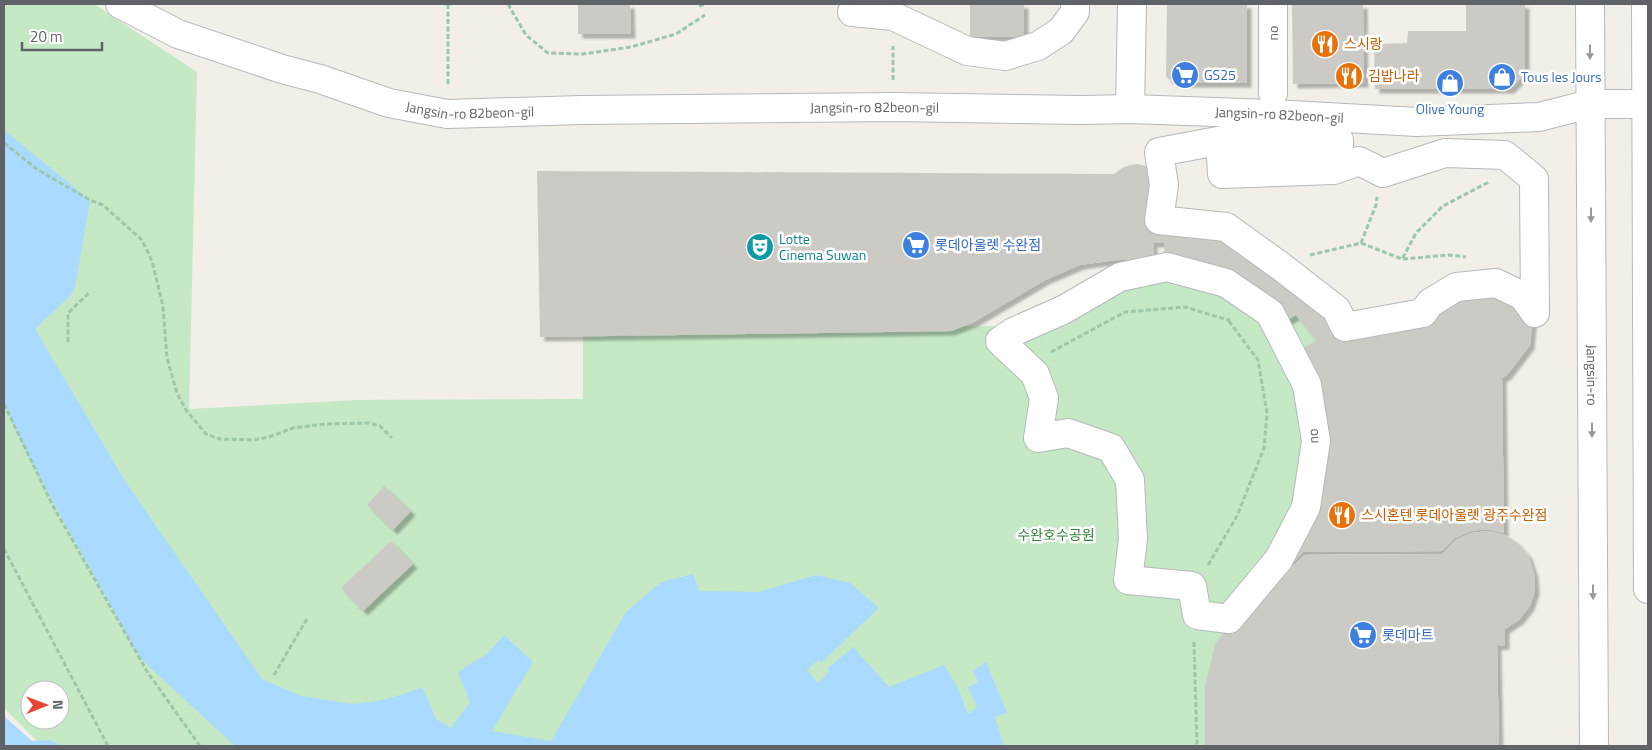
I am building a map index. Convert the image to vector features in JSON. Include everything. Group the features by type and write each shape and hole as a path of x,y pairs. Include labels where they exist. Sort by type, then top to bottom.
{"street":[{"name":"Jangsin-ro 82beon-gil","path":"120,4 178,34 273,66 320,79 389,103 448,114 581,110 894,106 1082,110 1130,109 1417,122 1539,117 1590,104 1646,104"},
{"path":"852,12 894,16 967,51 1005,56 1038,46 1061,31 1074,12 1076,4"},
{"path":"1130,109 1132,4"},
{"name":"no","path":"1273,4 1273,93"},
{"name":"Jangsin-ro","path":"1590,4 1594,746"},
{"path":"1646,4 1648,589"},
{"path":"1223,140 1339,140 1339,151 1332,155 1221,156 1222,174 1334,170 1359,161 1380,172 1383,173 1444,153 1505,155 1534,179 1535,313 1523,296 1496,284 1473,285 1456,287 1430,303 1423,313 1345,327 1336,309 1280,265 1226,227 1159,220 1164,185 1159,152 1223,140"},
{"name":"no","path":"1167,267 1226,283 1270,314 1307,385 1316,441 1306,507 1279,559 1229,619 1197,615 1193,591 1192,586 1128,580 1133,539 1130,480 1111,448 1068,433 1038,438 1044,398 1036,374 1000,341 1013,332 1063,310 1120,277 1167,267"}],"path":[{"path":"448,4 448,84"},
{"path":"510,4 526,35 548,52 584,54 631,47 676,34 705,15"},
{"path":"699,6 706,4"},
{"path":"4,143 38,170 90,200 103,205 142,240 152,261 163,306 166,358 177,393 186,410 206,434 220,439 253,440 269,437 293,428 369,422 380,426 392,438"},
{"path":"1362,244 1376,205 1380,172"},
{"path":"68,342 68,313 90,292"},
{"path":"1193,591 1237,516 1264,448 1267,413 1258,360 1228,320"},
{"path":"4,404 53,506 148,673 200,746"},
{"path":"4,549 108,746"},
{"path":"274,675 308,618"},
{"path":"1194,640 1197,746"}],"green space":[{"name":"수완호수공원","path":"4,4 94,4 197,72 189,409 357,400 583,399 583,329 1029,326 1114,276 1292,283 1335,381 1277,575 1218,705 1219,746 42,746 26,730 70,730 70,680 20,680 20,724 4,708"}],"water":[{"path":"4,130 90,200 75,287 69,297 35,329 125,481 262,679 301,696 352,704 378,701 422,687 436,719 451,728 470,702 458,672 488,653 504,635 533,662 492,731 551,741 626,612 661,582 693,574 699,591 759,592 816,575 850,583 879,608 821,663 818,660 807,670 818,683 829,672 827,669 853,647 889,687 944,665 958,688 968,714 977,707 968,687 978,682 973,671 986,662 1007,713 995,717 1004,746 235,746 140,658 32,464 4,404"},
{"path":"4,713 6,718 32,741 50,740 63,746 4,746"}],"building":[{"path":"578,4 630,4 631,34 578,34"},
{"path":"970,4 1024,4 1024,37 970,37"},
{"path":"1167,4 1247,4 1247,83 1175,83 1166,77"},
{"path":"1292,4 1363,4 1364,83 1293,84"},
{"path":"1466,4 1525,4 1525,74 1510,89 1375,89 1374,44 1407,43 1408,31 1466,31"},
{"path":"1138,164 1154,171 1163,203 1249,234 1339,329 1496,285 1533,316 1530,345 1507,375 1502,378 1504,533 1487,529 1471,531 1455,538 1442,551 1303,552 1285,571 1314,453 1292,353 1316,341 1296,315 1282,324 1163,263 1165,243 1153,243 1154,259 1116,260 1080,265 1045,280 974,322 951,331 540,337 537,171 1114,174 1122,168"},
{"path":"384,486 411,511 393,530 367,505"},
{"name":"롯데마트","path":"1488,531 1505,535 1517,542 1528,555 1534,573 1535,590 1530,606 1519,620 1505,629 1505,645 1497,646 1499,746 1205,746 1205,686 1215,644 1231,622 1286,574 1304,555 1442,554 1456,540 1471,533"},
{"path":"391,541 413,564 363,611 341,588"}],"place":[{"name":"스시랑","path":"1325,44"},
{"name":"GS25","path":"1185,75"},
{"name":"김밥나라","path":"1349,76"},
{"name":"Tous les Jours","path":"1502,77"},
{"name":"Olive Young","path":"1450,83"},
{"name":"롯데아울렛 수완점","path":"916,245"},
{"name":"Lotte Cinema Suwan","path":"760,247"},
{"name":"스시혼텐 롯데아울렛 광주수완점","path":"1342,515"},
{"name":"롯데마트","path":"1363,635"}]}
